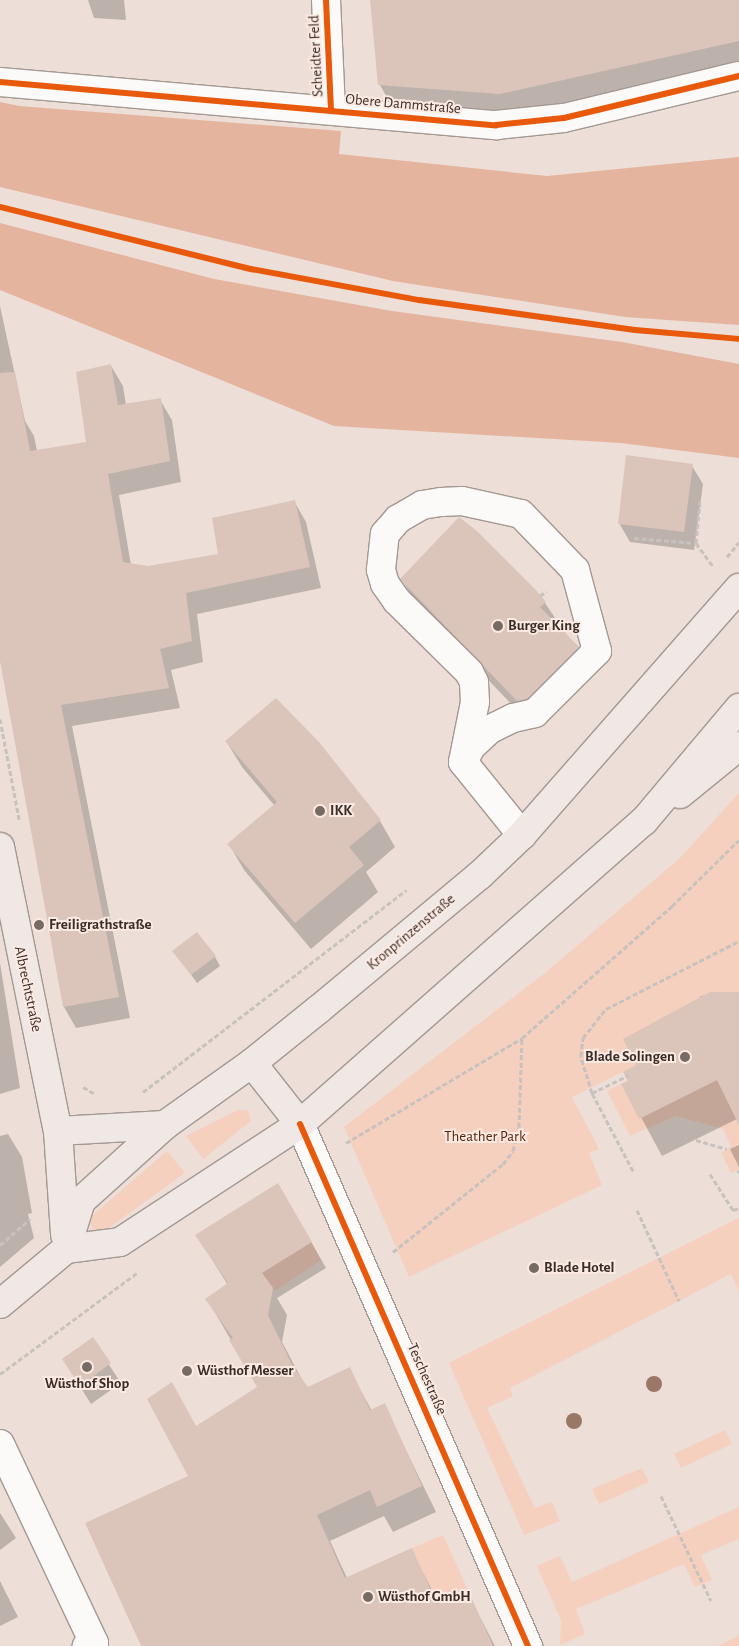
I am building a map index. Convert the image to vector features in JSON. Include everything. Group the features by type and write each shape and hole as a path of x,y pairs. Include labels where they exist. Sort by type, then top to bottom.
{"main road":[{"name":"Kronprinzenstraße","path":"66,1249 81,1201 165,1125 252,1063 472,881 522,835 739,588"},
{"path":"644,820 739,708"},
{"path":"0,1304 66,1249 120,1242 300,1124 644,820 710,772 739,746"},
{"name":"Albrechtstraße","path":"0,847 58,1131 66,1249"},
{"name":"Teschestraße","path":"252,1063 300,1124"},
{"path":"58,1131 165,1125"}],"street":[{"name":"Scheidter Feld","path":"326,0 331,110"},
{"name":"Obere Dammstraße","path":"0,82 496,125 564,118 739,76"},
{"path":"464,762 472,747 490,730 512,718 535,713 597,651 575,570 521,514 462,501 422,504 398,519 386,534 381,556 385,584 469,672 474,682 475,702 464,762 522,835"},
{"name":"Teschestraße","path":"300,1124 318,1159 528,1646"},
{"path":"0,1444 94,1643 88,1646"}],"path":[{"path":"700,501 696,543 717,570"},
{"path":"634,538 696,543"},
{"path":"318,1159 522,1038 672,906 739,840"},
{"path":"140,1095 410,886"},
{"path":"632,1171 592,1092 580,1056 583,1038 600,1014 739,941"},
{"path":"397,1250 503,1164 513,1151 519,1127 522,1038"},
{"path":"592,1092 629,1075"},
{"path":"696,1140 727,1149"},
{"path":"710,1174 733,1210 739,1208"},
{"path":"637,1210 679,1301"},
{"path":"661,1496 711,1601"}],"green space":[{"name":"Theather Park","path":"739,793 739,1170 731,1173 721,1153 731,1147 723,1129 676,1116 630,1136 607,1091 631,1079 623,1072 572,1097 599,1149 589,1153 602,1185 409,1277 344,1127 545,973 680,858"},
{"path":"238,1110 248,1110 251,1121 203,1159 186,1136"},
{"path":"167,1151 185,1173 106,1230 93,1230 90,1221 93,1215"},
{"path":"739,1218 739,1291 731,1274 510,1388 513,1396 487,1408 535,1508 552,1502 560,1521 524,1535 449,1363"},
{"path":"312,1242 321,1260 275,1291 251,1258"},
{"path":"725,1430 732,1444 681,1468 674,1454"},
{"path":"642,1468 649,1482 599,1504 592,1489"},
{"path":"739,1507 739,1539 701,1555 712,1580 695,1587 684,1564 576,1609 585,1634 560,1645 561,1620 537,1566 560,1556 572,1582"},
{"path":"443,1535 468,1590 437,1604 412,1548"},
{"path":"739,1636 739,1646 717,1646"}],"shaded area":[{"path":"0,102 19,106 341,131 339,154 547,176 739,157 739,325 625,317 393,281 0,187"},
{"path":"0,223 214,279 392,311 622,342 739,364 739,458 621,443 334,426 0,290"}],"building":[{"path":"370,0 739,0 739,41 500,94 378,85"},
{"path":"111,364 118,405 161,398 170,461 108,474 123,562 148,566 218,554 212,518 295,500 310,567 186,593 192,641 160,649 169,688 61,705 119,997 63,1007 0,660 0,373 15,372 30,451 86,442 76,372"},
{"path":"626,455 693,464 684,532 618,524"},
{"name":"Burger King","path":"459,517 477,531 535,589 546,602 540,607 579,647 527,699 517,701 400,579"},
{"name":"IKK","path":"276,698 319,742 381,820 349,847 364,865 295,923 227,844 277,802 225,741"},
{"path":"197,932 216,956 191,975 172,951"},
{"name":"Blade Solingen","path":"710,992 739,992 739,1125 717,1080 639,1119 621,1084 628,1081 623,1072 636,1065 623,1039"},
{"path":"278,1183 312,1242 262,1273 273,1288 268,1315 293,1367 308,1387 350,1367 370,1410 385,1403 422,1486 377,1507 370,1490 317,1515 345,1578 412,1548 437,1604 468,1590 493,1646 141,1646 85,1523 188,1476 147,1399 172,1382 196,1426 257,1387 229,1340 233,1338 205,1299 228,1283 195,1235"},
{"name":"Wüsthof Shop","path":"93,1337 111,1363 80,1386 62,1359"}],"cycle path":[{"path":"326,0 331,110"},
{"path":"0,82 496,125 564,118 739,76"},
{"path":"0,207 251,269 419,300 635,330 739,339"},
{"path":"300,1124 528,1646"}],"place":[{"name":"Burger King","path":"498,626"},
{"name":"IKK","path":"320,811"},
{"name":"Freiligrathstraße","path":"39,925"},
{"name":"Blade Solingen","path":"685,1057"},
{"name":"Blade Hotel","path":"534,1268"},
{"name":"Wüsthof Shop","path":"87,1367"},
{"name":"Wüsthof Messer","path":"187,1371"},
{"name":"Wüsthof GmbH","path":"368,1597"}]}
